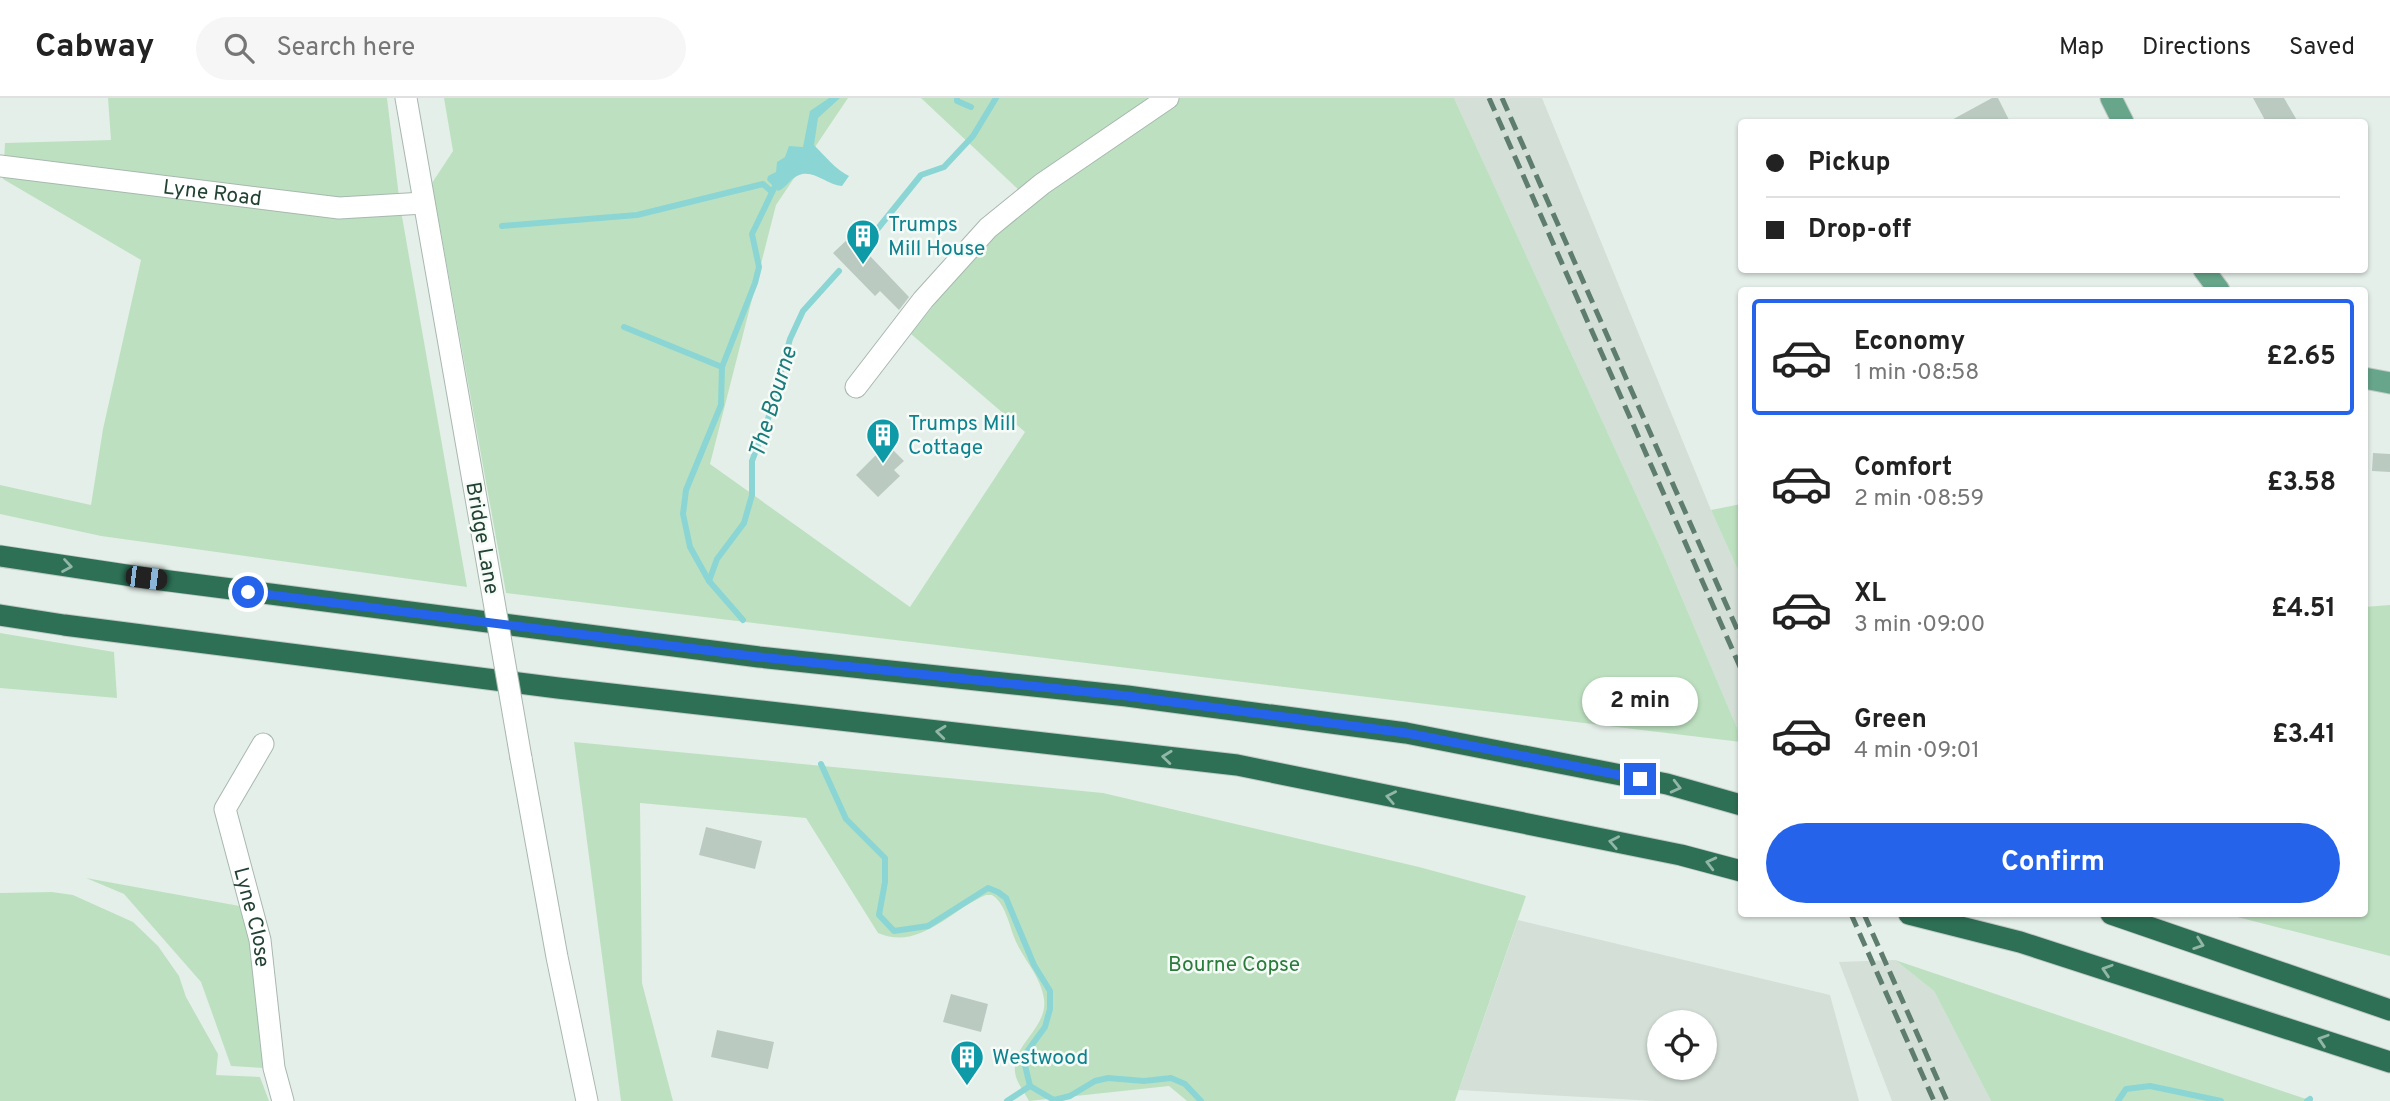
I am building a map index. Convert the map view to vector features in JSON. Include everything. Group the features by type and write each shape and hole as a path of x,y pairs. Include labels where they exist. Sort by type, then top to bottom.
{"highway":[{"path":"0,556 146,578 732,654 1127,696 1406,733 1667,784 1738,804"},
{"path":"0,615 558,688 1237,765 1681,855 1738,870"},
{"path":"1921,917 2020,942 2390,1062"},
{"path":"2120,917 2390,1010"}],"main road":[{"path":"2111,98 2122,119"},
{"path":"2368,379 2390,383"}],"street":[{"name":"Bridge Lane","path":"406,98 521,758 557,957 587,1101"},
{"path":"856,387 923,300 988,228 1042,184 1168,98"},
{"name":"Lyne Road","path":"0,166 339,208 424,203"},
{"name":"Lyne Close","path":"263,744 225,809 260,940 274,1068 283,1101"}],"shaded area":[{"path":"1454,98 1542,98 1738,570 1738,730 1662,551"},
{"path":"1518,920 1830,995 1859,1101 1656,1101 1459,1090"},
{"path":"1895,960 1934,991 1991,1101 1892,1101 1839,962"}],"green space":[{"path":"108,98 387,98 400,205 467,587 101,536 0,514 0,485 91,505 103,429 141,260 3,179 5,143 111,140"},
{"path":"444,98 848,98 776,205 710,464 910,607 1025,432 911,334 1022,193 921,98 1454,98 1662,551 1738,730 1738,742 506,593 432,183 453,151"},
{"path":"1738,505 1738,570 1711,510"},
{"path":"2390,605 2390,956 2238,917 2368,917 2368,607"},
{"path":"0,633 114,652 117,698 0,688"},
{"name":"Bourne Copse","path":"574,742 1103,793 1419,867 1526,896 1455,1101 1187,1101 1169,1086 1029,1101 1017,1079 1016,1062 1024,1044 1041,1019 1044,999 1039,983 1017,945 1007,916 995,897 986,895 921,933 908,937 893,937 878,933 806,818 640,803 642,983 673,1101 621,1101"},
{"path":"86,878 245,907 264,1068 231,1066 201,982 124,894"},
{"path":"52,892 73,895 133,922 158,946 179,976 186,997 218,1054 216,1075 260,1077 269,1101 0,1101 0,893"},
{"path":"1895,960 2312,1101 1991,1101 1934,991"}],"water":[{"path":"829,98 840,98 818,118 814,145 849,176 842,186 814,175 803,174 778,191 767,180 768,176 776,172 777,162 785,157 789,146 803,147 810,111"}],"building":[{"path":"1992,98 1998,98 2008,119 1954,119"},
{"path":"2253,98 2284,98 2296,119 2264,119"},
{"name":"Trumps Mill House","path":"851,236 909,297 899,310 880,291 875,296 833,253"},
{"name":"Trumps Mill Cottage","path":"887,444 904,461 894,470 900,476 878,497 856,475"},
{"path":"2373,453 2390,454 2390,472 2372,471"},
{"path":"706,827 762,841 755,869 699,855"},
{"path":"951,994 988,1004 981,1032 943,1022"},
{"path":"717,1030 774,1042 768,1069 711,1057"}],"waterway":[{"path":"957,98 957,101 971,107"},
{"name":"The Bourne","path":"871,237 921,175 944,167 973,136 996,98"},
{"name":"The Bourne","path":"743,620 709,581 690,547 683,514 686,490 721,405 722,367 759,267 752,234 778,180"},
{"path":"502,226 637,215 763,184 772,192"},
{"name":"The Bourne","path":"709,581 717,559 744,523 752,495 752,461 768,419 790,339 803,311 839,271"},
{"path":"624,327 722,367"},
{"path":"821,764 846,819 885,858 885,882 879,915 894,931 928,926 988,888 1006,898 1034,965 1050,991 1050,1009 1045,1027 1023,1057 1030,1086"},
{"name":"The Bourne","path":"1030,1086 1054,1100 1070,1096 1095,1081 1108,1078 1144,1081 1171,1078 1185,1084 1201,1101"},
{"path":"1007,1101 1030,1086"},
{"name":"The Bourne","path":"2118,1101 2126,1089 2150,1086 2221,1101"}],"railway":[{"path":"1489,98 1738,662"},
{"path":"1502,98 1738,631"},
{"path":"1852,917 1934,1101"},
{"path":"1865,917 1947,1101"}],"place":[{"name":"Trumps Mill House","path":"863,266"},
{"name":"Trumps Mill Cottage","path":"883,465"},
{"name":"Westwood","path":"967,1087"}],"route":[{"path":"248,592 759,657 1127,696 1406,733 1640,779"}]}
